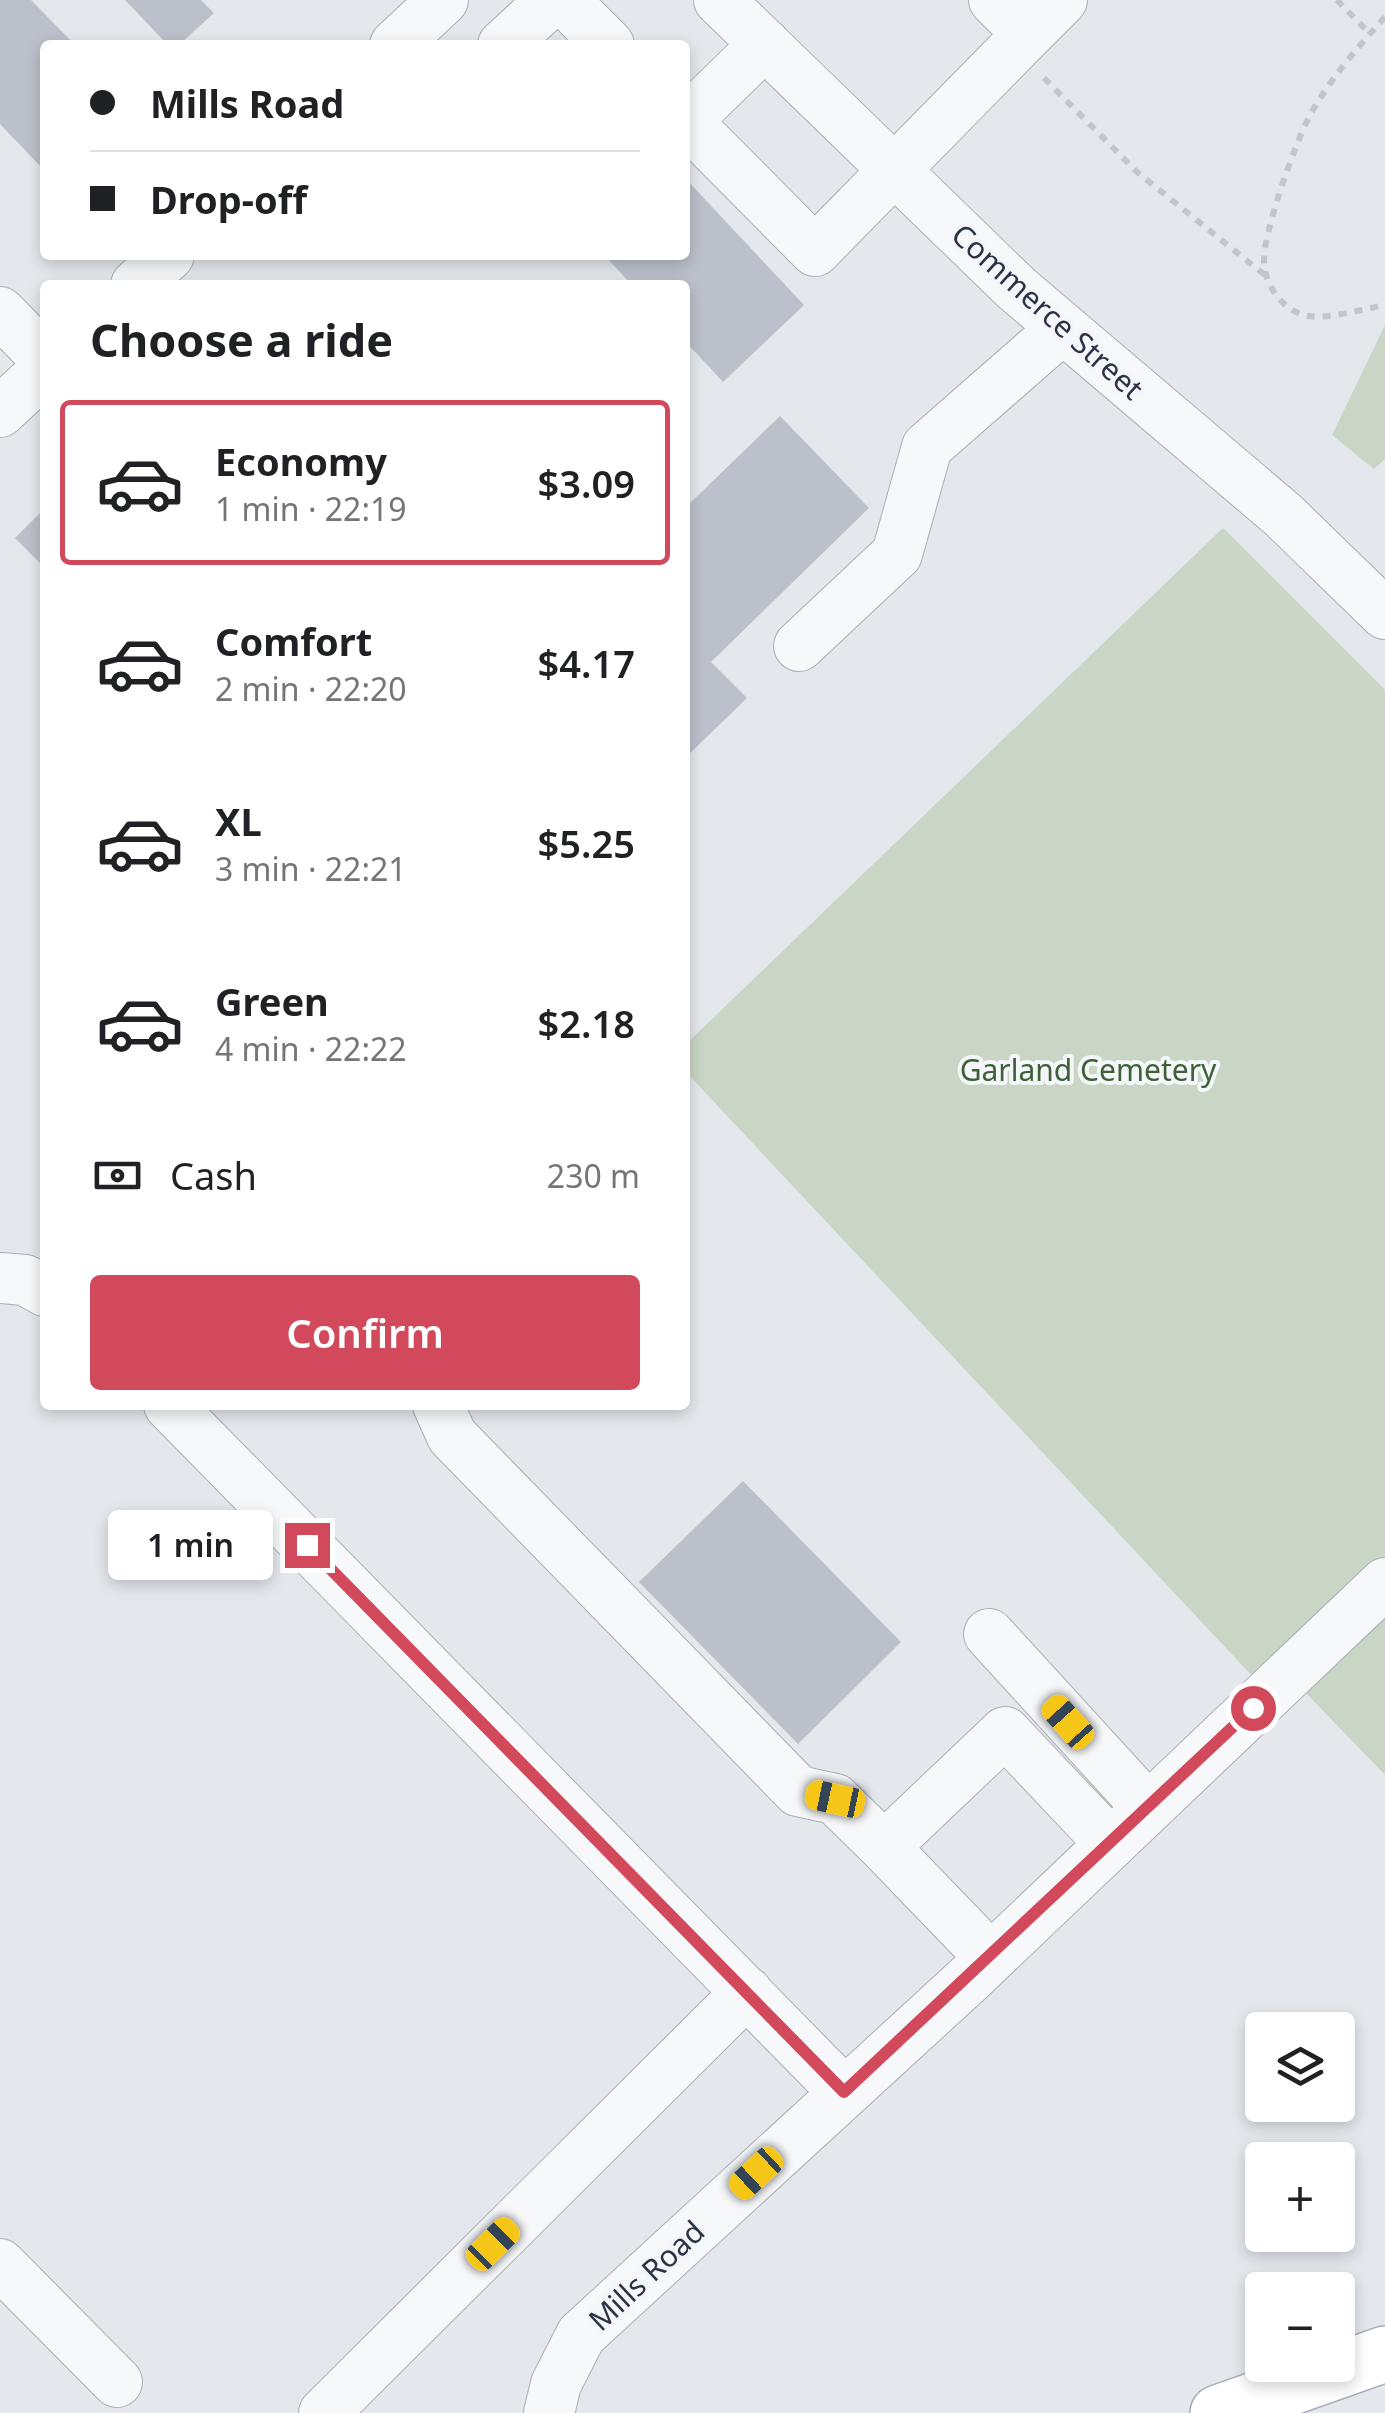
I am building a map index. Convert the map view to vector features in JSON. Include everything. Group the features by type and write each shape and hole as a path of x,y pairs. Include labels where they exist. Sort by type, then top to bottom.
{"main road":[{"path":"1218,2413 1385,2354"}],"street":[{"path":"400,40 443,0"},
{"path":"508,40 552,0"},
{"path":"564,0 604,40"},
{"name":"Commerce Street","path":"720,0 1016,288 1283,515 1385,614"},
{"path":"690,125 814,250 1031,27"},
{"path":"690,117 764,44"},
{"path":"142,280 164,260"},
{"path":"0,312 40,353"},
{"path":"799,646 897,554 928,447 1063,328"},
{"path":"0,412 40,375"},
{"path":"0,1278 25,1280 40,1288"},
{"path":"174,1410 844,2092"},
{"path":"440,1410 452,1436 798,1790 835,1799 991,1958"},
{"name":"Mills Road","path":"549,2413 556,2384 580,2335 991,1958 1385,1582"},
{"path":"989,1634 1148,1808"},
{"path":"884,1847 1005,1732 1111,1844"},
{"path":"324,2413 747,1992"},
{"path":"0,2264 117,2382"}],"path":[{"path":"1337,0 1370,34"},
{"path":"1385,17 1343,63 1310,115 1292,156 1264,258 1266,276 1274,293 1291,310 1309,316 1385,306"},
{"path":"1031,27 1137,172 1266,276"}],"green space":[{"path":"1385,325 1385,459 1374,469 1332,435"},
{"name":"Garland Cemetery","path":"1223,528 1385,690 1385,1556 1255,1679 690,1076 690,1040"},
{"path":"1385,1615 1385,1775 1304,1691"}],"building":[{"path":"0,0 31,0 70,40 40,40 40,166 0,124"},
{"path":"125,0 201,0 214,13 184,40 163,40"},
{"path":"690,183 804,305 723,382 690,346 690,280 627,280 609,260 690,260"},
{"path":"780,416 869,508 711,662 747,698 690,753 690,503"},
{"path":"40,513 40,563 15,538"},
{"path":"743,1481 901,1642 798,1744 639,1582"}],"route":[{"path":"307,1545 844,2092 970,1978 1253,1708"}]}
